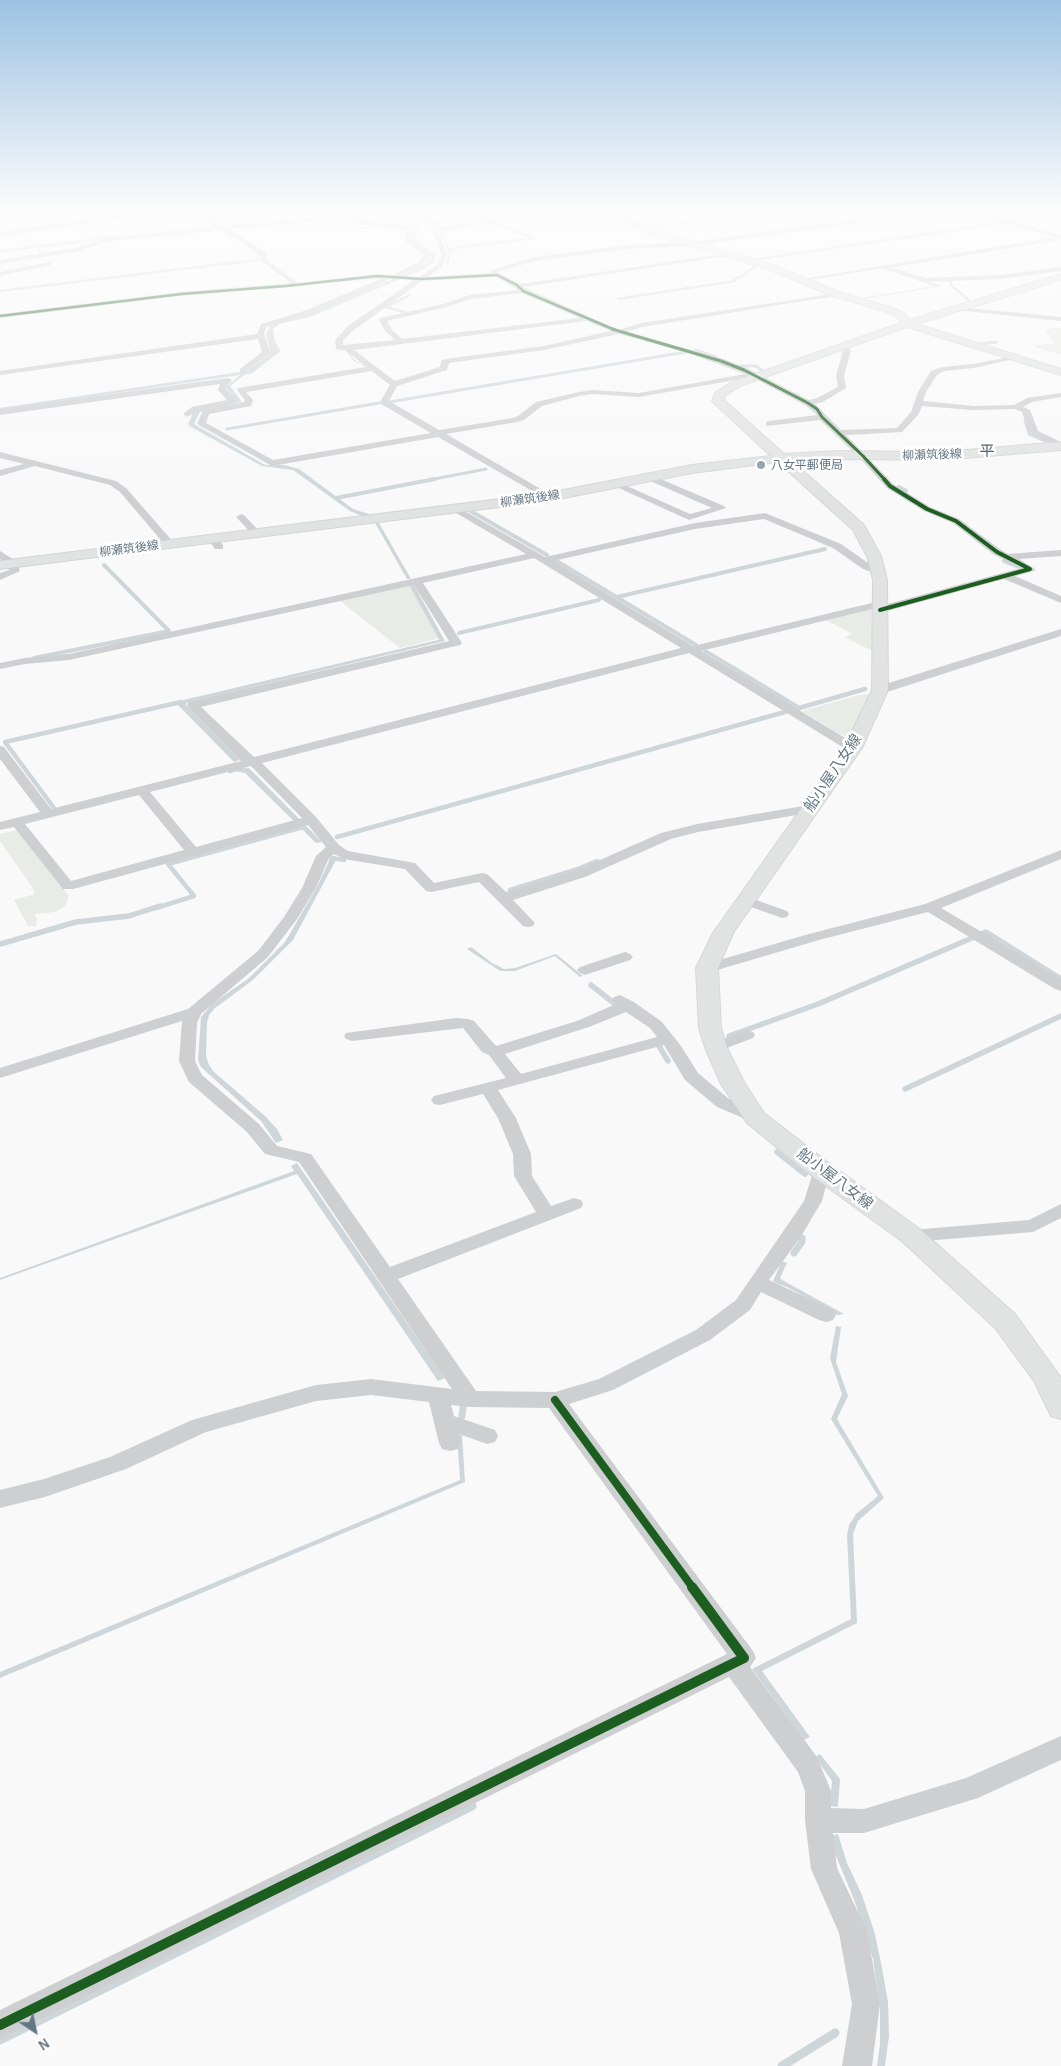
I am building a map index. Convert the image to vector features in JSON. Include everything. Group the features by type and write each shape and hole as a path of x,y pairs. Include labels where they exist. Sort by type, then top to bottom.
{"main road":[{"path":"881,307 900,315 907,324 1061,372"},
{"name":"船小屋八女線","path":"962,307 907,324 754,376 720,394 718,401 859,528 874,556 878,571 880,690 853,748 723,933 707,968 710,1028 716,1047 733,1084 755,1118 821,1170 912,1236 1005,1322 1046,1376 1061,1408"},
{"name":"柳瀬筑後線","path":"6,564 170,544 216,543 256,533 548,497 692,469 782,458 942,456 1061,446"}],"street":[{"path":"0,316 71,307"},
{"path":"242,371 266,353 260,336 261,328 267,324 321,307"},
{"path":"379,307 367,315 339,340 339,346 348,348 588,319"},
{"path":"367,315 383,320 439,307"},
{"path":"0,826 692,649 880,607 1030,569 1007,557 956,521 927,509 909,494 890,486 822,417 817,409 808,403 744,370 691,351 620,332 562,307"},
{"path":"548,497 384,402 394,384 444,368 444,360 544,348 620,332 641,325 752,307"},
{"path":"957,309 1061,319"},
{"path":"383,320 389,331 400,341"},
{"path":"0,372 260,336"},
{"path":"808,403 820,400 842,388 840,376 847,350 842,347"},
{"path":"348,348 360,360 374,368 394,384"},
{"path":"839,433 899,430 915,413 926,382 934,373 942,369 974,366 1014,358"},
{"path":"374,368 241,390 249,400 248,404 206,412 201,424 272,463 514,420 521,418 539,404 579,394 592,392 639,395 754,376"},
{"path":"0,412 228,380 222,386 222,390 232,400 230,402 195,409 187,414"},
{"path":"919,402 973,408 1015,406 1030,400 1061,395"},
{"path":"1015,406 1026,410 1035,433 1061,446"},
{"path":"768,424 822,417"},
{"path":"0,455 113,483 123,490 170,544"},
{"path":"0,473 34,464"},
{"path":"615,484 689,517 721,508 651,478"},
{"path":"454,508 540,557 853,748"},
{"path":"0,666 26,661 69,657 417,580 695,526 765,516 837,546 867,567 878,571"},
{"path":"241,517 256,533"},
{"path":"1007,557 1061,553"},
{"path":"0,554 6,564 15,571 0,576"},
{"path":"1005,576 1061,600"},
{"path":"417,580 456,643 193,705 311,820 334,848 344,855 410,866 430,888 482,878 528,922"},
{"path":"880,690 1061,632"},
{"path":"0,750 48,814"},
{"path":"142,790 193,852"},
{"path":"503,898 580,874 666,836 696,828 809,809"},
{"path":"17,822 68,886 311,820"},
{"path":"0,1073 194,1012 263,954 290,919 309,888 322,856 334,848"},
{"path":"707,968 930,907 1061,854"},
{"path":"745,900 782,914"},
{"path":"930,907 1061,986"},
{"path":"585,970 625,957"},
{"path":"496,1052 583,1024 624,1003 656,1025 668,1039 690,1076 722,1103 755,1118"},
{"path":"194,1012 189,1023 187,1061 195,1078 253,1128 271,1150 305,1158 470,1399"},
{"path":"352,1036 456,1023 468,1024 488,1049 496,1052 517,1080"},
{"path":"716,1047 747,1035"},
{"path":"440,1100 668,1039"},
{"path":"488,1088 506,1118 522,1154 522,1176 547,1214"},
{"path":"0,1499 45,1488 118,1464 200,1426 316,1393 371,1387 470,1399 554,1400 606,1385 703,1335 742,1304 793,1233 812,1201 821,1170"},
{"path":"385,1276 574,1204"},
{"path":"912,1236 1033,1226 1061,1210"},
{"path":"757,1283 826,1315"},
{"path":"438,1395 450,1443"},
{"path":"0,2024 744,1658 554,1400"},
{"path":"444,1420 487,1436"},
{"path":"733,1664 808,1766 818,1791 818,1820 824,1869 853,1931 866,2004 857,2066"},
{"path":"818,1820 864,1821 969,1789 1061,1748"}],"shaded area":[{"path":"319,307 333,307 310,317 279,324 273,329 275,342 281,351 252,373 244,375 230,386 242,402 200,412 194,424 265,465 284,465 299,469 353,509 375,516 411,579 407,579 374,521 350,511 293,470 262,466 189,426 188,424 194,411 236,402 226,387 240,375 0,410 0,408 246,371 269,354 266,334 270,326"},
{"path":"885,307 899,310 912,318"},
{"path":"1061,328 1061,354 1036,348 1037,345 1055,343 1045,330"},
{"path":"345,350 355,360 367,368 354,361"},
{"path":"409,585 440,638 400,648 339,600"},
{"path":"409,585 414,585 445,641 186,703 240,760 234,762 175,702 438,640"},
{"path":"873,608 874,650 872,651 845,637 853,634 825,620"},
{"path":"869,694 865,708 850,738 802,711 859,695"},
{"path":"249,768 322,842 316,843 242,770"},
{"path":"17,830 69,896 65,906 55,912 34,914 37,918 36,926 28,926 14,900 35,894 34,890 0,841 0,834"},
{"path":"335,856 337,858 293,940 253,980 215,1008 209,1015 207,1023 206,1056 209,1065 214,1072 265,1116 277,1129 283,1140 276,1143 261,1121 201,1067 198,1060 201,1017 212,1004 249,978 285,942 317,887 329,858"},
{"path":"471,947 492,963 504,969 515,968 556,954 583,976 580,977 555,956 515,971 500,971 467,949"},
{"path":"297,1163 445,1378 438,1381 297,1174 0,1280 0,1278 294,1171 291,1166"},
{"path":"782,1261 787,1263 780,1278 782,1280 844,1314 837,1315 787,1287 775,1283 773,1281"},
{"path":"836,1326 841,1327 836,1362 848,1396 837,1419 884,1498 858,1521 853,1534 857,1623 762,1671 810,1737 804,1740 752,1669 851,1619 847,1536 849,1525 856,1514 878,1496 831,1419 842,1394 830,1358"},
{"path":"457,1435 462,1435 465,1482 0,1678 0,1672 460,1480"},
{"path":"820,1754 840,1779 838,1807 830,1806 832,1781 815,1757"},
{"path":"838,1834 847,1863 862,1895 875,1934 882,1968 888,2002 889,2036 885,2066 877,2066 880,2044 880,2008 873,1959 855,1902 836,1856 831,1836"}],"waterway":[{"path":"388,307 408,313"},
{"path":"981,344 996,342"},
{"path":"695,350 716,357"},
{"path":"389,402 686,352"},
{"path":"739,366 756,366 763,371"},
{"path":"227,429 379,403"},
{"path":"1025,420 1029,434 1053,444"},
{"path":"429,480 486,469"},
{"path":"336,498 435,479"},
{"path":"899,487 906,491"},
{"path":"467,509 547,555"},
{"path":"617,597 825,549"},
{"path":"555,560 696,645"},
{"path":"1004,561 1019,567"},
{"path":"34,658 169,631 104,565"},
{"path":"459,633 599,600"},
{"path":"705,651 735,669"},
{"path":"733,668 799,708 865,689"},
{"path":"54,808 5,742 181,702"},
{"path":"337,837 785,712"},
{"path":"230,771 236,769 248,771"},
{"path":"156,908 194,896 168,864 303,827"},
{"path":"331,861 332,858 344,860"},
{"path":"510,890 578,869 597,861"},
{"path":"0,944 76,922 129,916 160,906"},
{"path":"729,1036 818,1004 986,932 1061,979"},
{"path":"591,985 615,1004"},
{"path":"905,1089 1061,1016"},
{"path":"659,1046 668,1061"},
{"path":"777,1152 805,1174"},
{"path":"794,1253 802,1242 802,1238"},
{"path":"462,1416 463,1407"},
{"path":"0,2040 472,1806"},
{"path":"782,2066 835,2033"}],"cycle path":[{"path":"0,316 71,307"},
{"path":"561,307 619,332 721,361 744,370 808,403 817,409 822,417 863,456 890,486 927,509 956,521 997,552 1030,569 880,610"},
{"path":"0,2025 744,1658 555,1400"}],"place":[{"name":"八女平郵便局","path":"761,465"}],"district":[{"name":"平","path":"987,451"}]}
